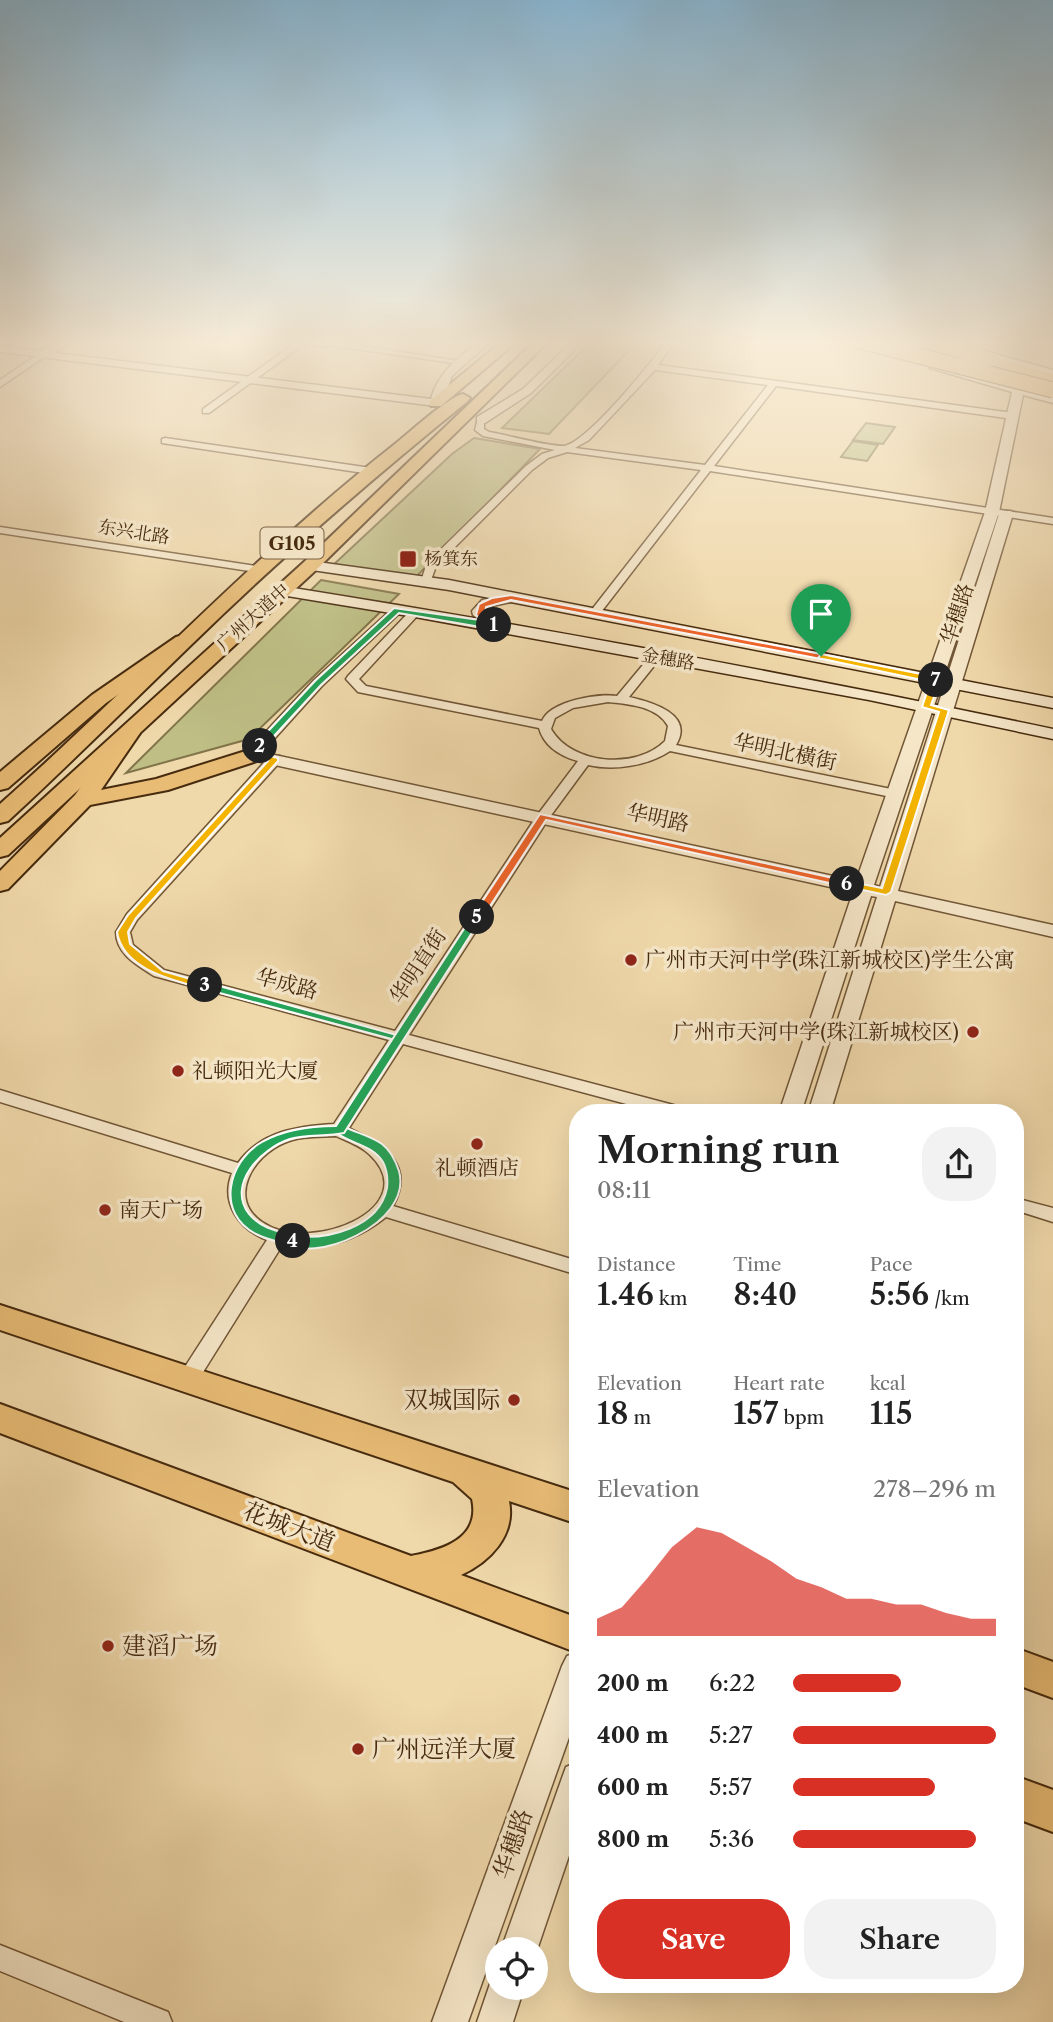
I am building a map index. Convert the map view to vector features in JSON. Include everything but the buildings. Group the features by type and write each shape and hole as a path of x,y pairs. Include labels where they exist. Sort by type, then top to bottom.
{"main road":[{"path":"396,449 408,434"},
{"name":"广州大道中","path":"0,816 72,751 187,638 415,434"},
{"name":"广州大道中","path":"0,850 310,566 421,460 443,434"},
{"name":"G105","path":"421,460 459,434"},
{"name":"金穗路","path":"310,566 426,581 1053,703"},
{"name":"金穗路","path":"282,591 656,656 1053,734"},
{"name":"广州大道中","path":"0,783 99,699 187,638"},
{"name":"广州大道中","path":"0,884 83,800 142,718"},
{"path":"83,800 160,785 252,755"},
{"path":"0,1317 569,1506"},
{"name":"花城大道","path":"0,1418 569,1633"},
{"path":"411,1573 452,1564 479,1546 492,1518 488,1491 460,1470"},
{"path":"1024,1669 1053,1680"},
{"path":"1024,1800 1053,1811"}],"street":[{"path":"488,434 566,449 709,468 1053,521"},
{"path":"426,581 432,565 529,468 545,456 566,449 589,434"},
{"path":"594,614 735,434"},
{"name":"华穗路","path":"999,513 1001,479 1010,434"},
{"name":"华穗路","path":"821,1104 886,892 935,709 999,513 1017,472 1020,434"},
{"path":"165,441 371,471"},
{"name":"东兴北路","path":"0,530 263,570"},
{"path":"498,628 480,615 479,611 487,603 511,598"},
{"path":"252,755 318,683 397,610"},
{"path":"415,612 352,679 353,682 362,689 545,725"},
{"path":"621,699 656,656"},
{"path":"587,699 621,699 648,705 663,712 676,732 673,742 647,758 628,762 585,760 565,754 551,745 544,734 545,725 554,713 568,705 587,699"},
{"name":"华穗路","path":"793,1104 896,794 935,709"},
{"name":"华明北橫街","path":"667,747 896,794"},
{"name":"华明路","path":"252,755 1053,930"},
{"name":"华成路","path":"275,760 131,917 123,932 125,945 159,973 648,1104"},
{"name":"华明直街","path":"340,1130 543,817 585,760"},
{"path":"0,1096 242,1170"},
{"path":"340,1130 377,1147 390,1162 395,1180 391,1198 383,1209 360,1229 335,1239 309,1242 278,1237 260,1230 244,1216 236,1198 237,1180 242,1170 263,1147 286,1136 311,1131 340,1130"},
{"path":"1024,1206 1053,1214"},
{"path":"383,1209 569,1265"},
{"path":"188,1380 278,1237"},
{"name":"华穗路","path":"450,2022 569,1691"},
{"name":"华穗路","path":"523,1937 569,1804"},
{"path":"0,1958 158,2022"},
{"path":"495,2022 502,2000"}],"green space":[{"path":"857,434 890,434 883,444 853,440"},
{"path":"474,438 540,449 415,578 331,567 452,454"},
{"path":"853,441 878,445 867,461 841,457"},
{"path":"321,580 399,594 249,739 126,773"}],"place":[{"name":"杨箕东","path":"408,559"},
{"name":"广州市天河中学(珠江新城校区)学生公寓","path":"631,960"},
{"name":"广州市天河中学(珠江新城校区)","path":"973,1032"},
{"name":"礼顿阳光大厦","path":"178,1071"},
{"name":"礼顿酒店","path":"477,1144"},
{"name":"南天广场","path":"105,1210"},
{"name":"双城国际","path":"514,1400"},
{"name":"建滔广场","path":"108,1646"},
{"name":"广州远洋大厦","path":"358,1749"}],"route":[{"path":"821,656 511,598 494,600 482,606 479,611 480,615 498,628 397,610 318,683 252,755 275,760 131,917 123,932 125,945 141,961 159,973 399,1037 340,1130 377,1147 390,1162 395,1180 391,1198 379,1215 360,1229 335,1239 309,1242 282,1240 260,1230 244,1216 236,1198 237,1180 247,1162 263,1147 286,1136 311,1131 340,1130 543,817 886,892 944,710 926,707 936,678 821,656"}]}
